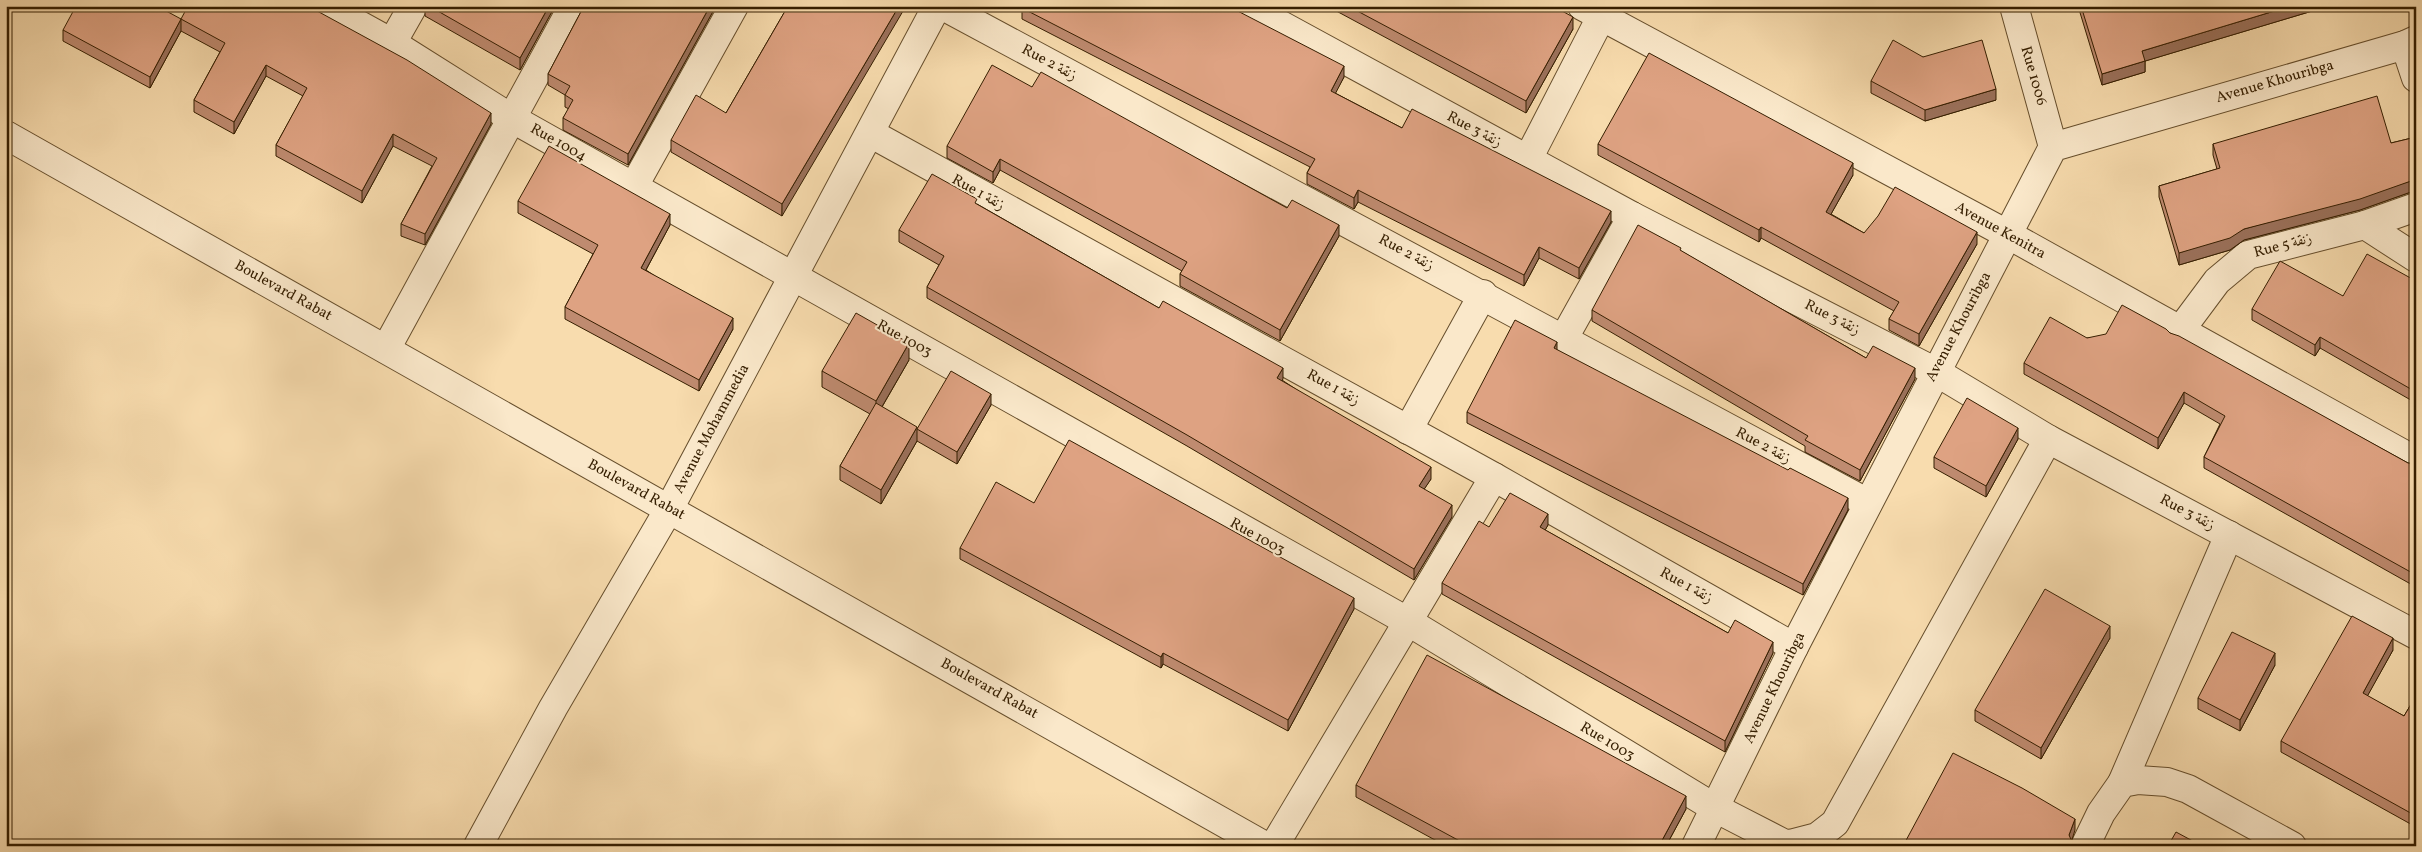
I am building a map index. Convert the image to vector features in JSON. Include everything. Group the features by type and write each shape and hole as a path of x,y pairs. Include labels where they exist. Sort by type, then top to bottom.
{"street":[{"name":"Rue 1004","path":"325,6 392,43 511,118 793,277"},
{"path":"392,43 413,6"},
{"path":"386,349 573,6"},
{"path":"634,186 734,6"},
{"name":"Avenue Mohammedia","path":"478,846 553,708 669,509 937,6"},
{"name":"Rue 2 زنقة","path":"943,6 1483,294 1868,503"},
{"name":"Rue 3 زنقة","path":"1246,6 1632,216 1936,372 2048,439 2416,635"},
{"name":"Rue 1006","path":"2014,6 2053,147"},
{"path":"1528,159 1592,12"},
{"name":"Avenue Kenitra","path":"1592,12 2007,234 2179,332 2416,461"},
{"path":"2410,42 2416,78"},
{"name":"Avenue Khouribga","path":"1696,846 1794,647 2053,147 2410,42"},
{"name":"Rue 1 زنقة","path":"870,133 1494,477 1794,647"},
{"name":"Boulevard Rabat","path":"6,135 1265,846"},
{"name":"Rue 5 زنقة","path":"2179,332 2217,281 2248,255 2365,225 2416,207"},
{"path":"1564,338 1632,216"},
{"path":"2365,225 2416,258"},
{"name":"Rue 1003","path":"793,277 1407,621 1715,808 1790,844 1817,837 1835,823 2048,439"},
{"path":"1408,430 1483,294"},
{"path":"1274,846 1494,477"},
{"path":"2085,846 2101,814 2122,783 2229,535"},
{"path":"2122,783 2138,780 2167,782 2188,788 2292,846"}],"building":[{"path":"76,6 157,6 181,19 150,77 63,30"},
{"path":"188,6 308,6 407,60 491,113 425,234 401,224 437,158 393,134 362,191 276,145 307,88 266,65 234,122 194,100 225,43 181,19"},
{"path":"429,6 549,6 520,58"},
{"path":"584,6 710,6 628,154 563,118 573,100 565,95 570,86 548,74"},
{"path":"788,6 899,6 782,204 671,140 696,95 726,113"},
{"path":"1023,6 1228,6 1344,66 1331,91 1402,128 1412,109 1611,211 1579,268 1539,247 1524,275 1358,190 1354,198 1307,173 1315,159 1022,8"},
{"path":"1348,6 1553,6 1573,17 1526,101"},
{"path":"2081,6 2291,6 2142,51 2145,61 2102,74"},
{"path":"1893,40 1923,57 1982,40 1996,89 1925,110 1871,81"},
{"path":"1649,53 1853,163 1826,212 1864,233 1878,216 1895,187 1977,232 1919,334 1889,319 1899,302 1761,227 1759,230 1598,144"},
{"path":"992,65 1032,87 1041,72 1287,208 1292,200 1339,225 1280,330 1180,274 1187,262 1000,159 993,172 947,146"},
{"path":"2377,96 2391,143 2416,137 2416,181 2411,181 2360,199 2244,229 2230,238 2179,253 2159,186 2220,168 2213,144"},
{"path":"549,146 670,214 641,268 733,318 699,380 565,307 598,245 518,201"},
{"path":"932,174 977,199 975,203 1159,308 1163,301 1283,368 1277,378 1431,467 1419,486 1452,505 1414,569 1187,435 927,287 944,256 899,230"},
{"path":"1638,225 1681,248 1680,250 1866,358 1873,346 1915,368 1860,470 1805,440 1808,436 1592,310"},
{"path":"2367,254 2416,281 2416,392 2320,337 2315,345 2252,309 2280,261 2343,296"},
{"path":"2122,305 2408,463 2416,464 2416,575 2204,457 2225,416 2184,392 2158,438 2024,363 2050,317 2087,338 2106,334"},
{"path":"856,313 909,343 876,401 822,371"},
{"path":"1515,320 1557,342 1554,348 1788,470 1790,468 1848,498 1803,584 1467,412"},
{"path":"951,371 991,394 957,452 917,429"},
{"path":"1967,398 2018,428 1986,486 1934,457"},
{"path":"876,403 917,427 881,490 840,466"},
{"path":"1069,440 1354,598 1288,720 1163,653 1161,657 960,548 996,482 1034,503"},
{"path":"1510,493 1548,514 1540,527 1728,633 1735,620 1773,642 1725,741 1442,583 1479,521 1489,527"},
{"path":"2045,589 2110,626 2041,748 1975,710"},
{"path":"2352,616 2393,638 2363,693 2404,716 2416,696 2416,816 2281,741"},
{"path":"2232,632 2275,653 2240,720 2198,698"},
{"path":"1427,655 1686,796 1659,846 1469,846 1356,785"},
{"path":"1953,753 2022,788 2075,819 2069,835 2072,846 1903,846"},
{"path":"2176,832 2202,846 2168,846"}]}
